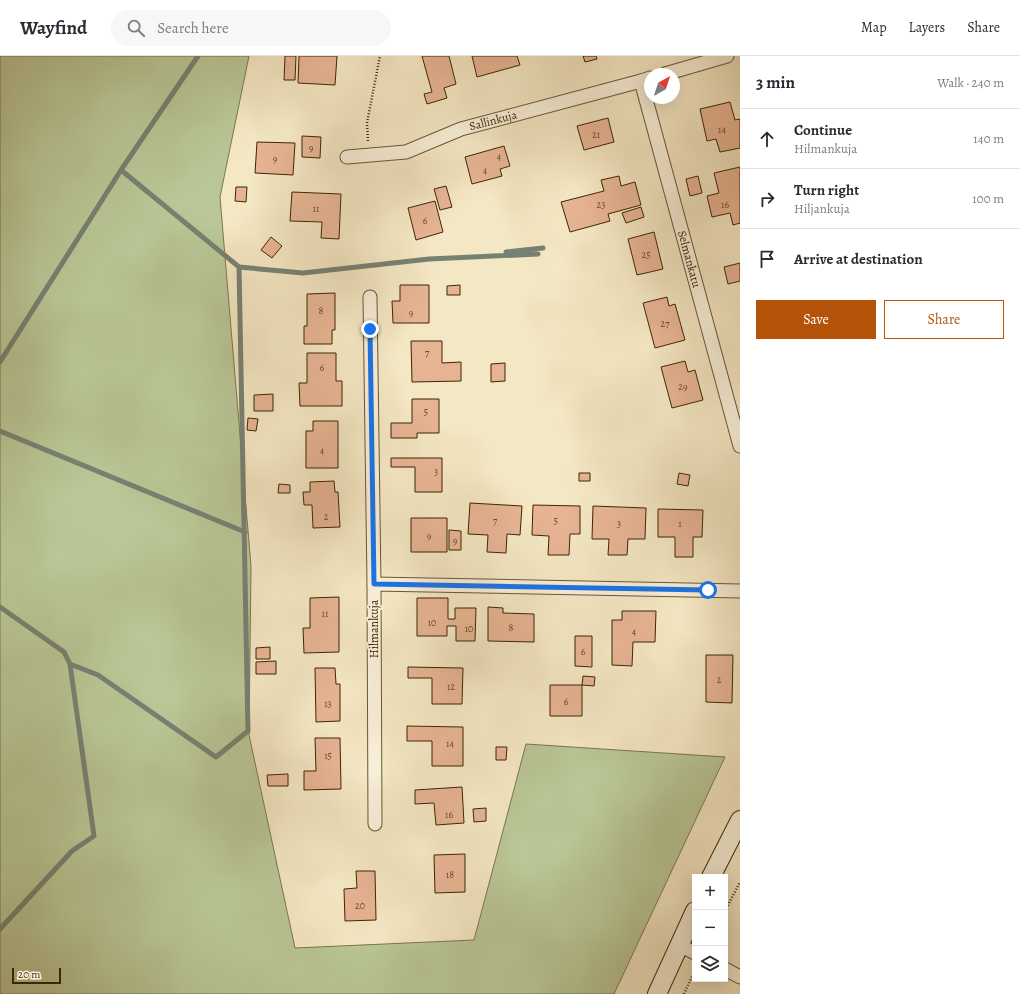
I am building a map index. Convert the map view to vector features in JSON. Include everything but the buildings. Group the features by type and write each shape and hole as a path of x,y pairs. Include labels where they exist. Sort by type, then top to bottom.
{"street":[{"path":"680,70 727,56"},
{"name":"Sallinkuja","path":"347,157 406,152 461,129 644,80"},
{"name":"Selmankatu","path":"651,104 740,446"},
{"path":"370,297 374,584"},
{"name":"Hilmankuja","path":"375,824 374,584 740,591"},
{"path":"713,874 740,820"},
{"path":"657,994 692,917"},
{"path":"679,945 692,952"},
{"path":"728,971 740,977"}],"path":[{"path":"368,155 368,123 380,56"},
{"path":"726,910 740,882"},
{"path":"684,994 692,977"}],"green space":[{"path":"0,56 249,56 220,197 251,566 249,735 295,948 474,940 526,744 725,757 614,994 0,994"}],"waterway":[{"path":"0,362 121,170 198,56"},
{"path":"121,170 239,267 303,273 429,259 538,254"},
{"path":"506,252 543,248"},
{"path":"70,664 98,675 216,757 248,731 239,267"},
{"path":"0,431 245,532"},
{"path":"0,607 64,652 70,664 94,836 72,851 0,929"}],"route":[{"path":"370,329 374,584 708,590"}]}
